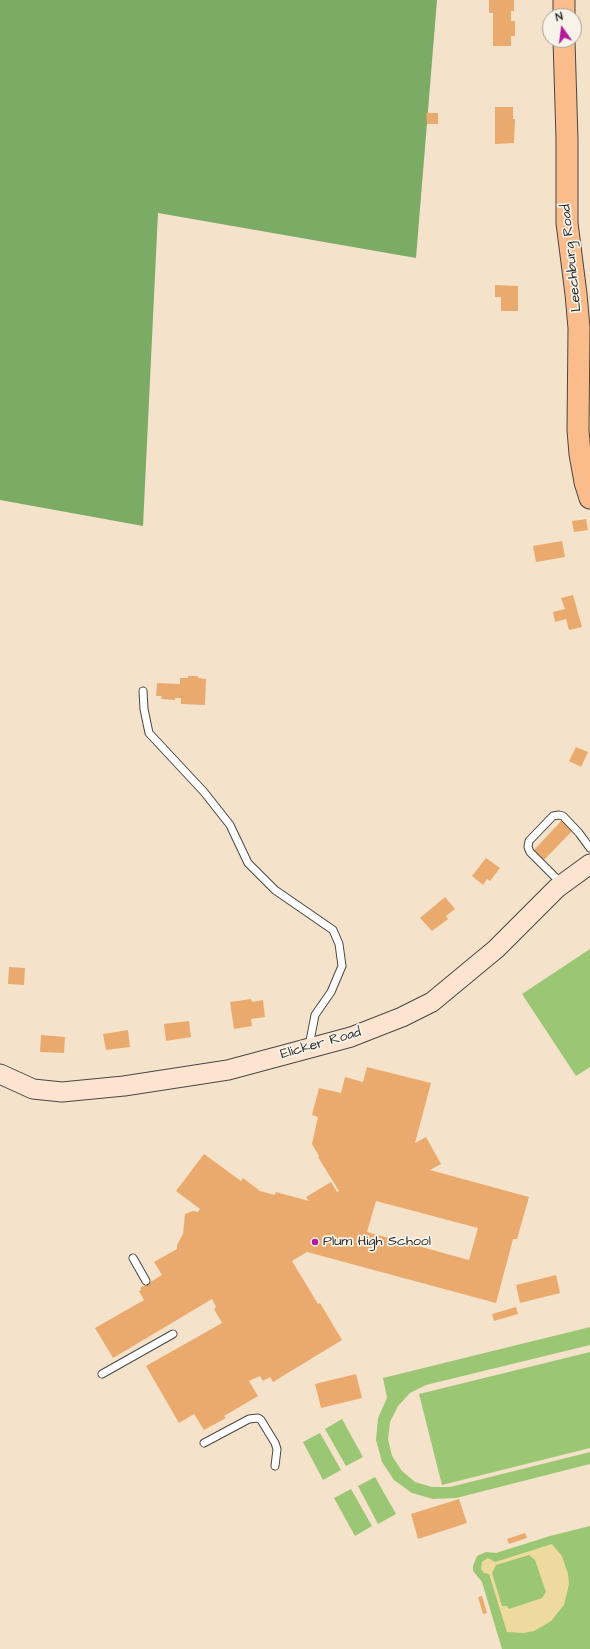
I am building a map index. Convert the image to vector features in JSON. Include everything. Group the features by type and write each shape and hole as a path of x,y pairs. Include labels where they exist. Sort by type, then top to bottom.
{"main road":[{"name":"Leechburg Road","path":"564,48 567,139 567,223 579,328 578,430 580,454 585,482 590,498"}],"street":[{"name":"Elicker Road","path":"0,1074 33,1089 62,1092 124,1086 228,1070 351,1037 402,1017 432,1002 496,949 562,884 590,864"}],"lane":[{"path":"143,691 144,709 149,733 204,792 230,824 248,863 275,890 333,930 339,944 342,966 331,992 315,1015 308,1048"},
{"path":"562,884 530,852 528,847 529,841 553,816 559,815 563,816 590,848"},
{"path":"133,1258 146,1281"},
{"path":"102,1374 172,1334"},
{"path":"204,1443 249,1419 258,1418 262,1420 275,1443 276,1466"}],"green space":[{"path":"0,0 437,0 416,258 158,213 143,526 0,500"},
{"path":"590,949 590,1067 576,1076 522,994"},
{"path":"590,1327 590,1345 426,1385 410,1393 398,1406 390,1422 388,1439 392,1456 402,1471 415,1482 432,1487 450,1487 590,1452 590,1464 456,1498 433,1499 412,1493 394,1480 382,1462 376,1440 378,1418 387,1398 383,1378"},
{"path":"590,1352 590,1448 442,1485 419,1394"},
{"path":"342,1419 363,1457 346,1466 325,1429"},
{"path":"320,1433 341,1470 323,1480 303,1442"},
{"path":"375,1477 396,1514 378,1524 358,1486"},
{"path":"351,1489 372,1526 355,1536 334,1498"},
{"path":"590,1526 590,1649 502,1649 482,1582 473,1571 473,1566 477,1556 486,1552 496,1553 550,1536"}],"sand":[{"path":"552,1544 562,1556 568,1574 569,1584 564,1605 551,1621 534,1631 524,1633 507,1632 489,1574 484,1573 481,1569 482,1562 488,1558 495,1562","holes":["529,1555 535,1560 546,1592 542,1598 509,1609 507,1606 502,1606 492,1573 496,1565"]}],"building":[{"path":"489,0 514,0 514,11 511,11 511,21 515,21 515,36 511,36 511,46 493,46 493,13 489,13"},
{"path":"495,107 513,107 513,119 515,119 514,143 495,144"},
{"path":"426,113 438,113 438,124 427,124"},
{"path":"495,285 518,286 518,311 501,311 501,297 495,297"},
{"path":"586,519 588,530 574,532 572,521"},
{"path":"562,541 565,557 536,562 533,546"},
{"path":"573,595 582,627 569,630 566,619 555,622 553,612 565,609 561,598"},
{"path":"188,676 198,676 198,678 206,679 205,705 181,704 181,698 175,698 175,700 161,699 162,696 156,696 157,683 180,684 180,678 188,678"},
{"path":"576,747 588,752 581,767 569,761"},
{"path":"563,819 574,829 544,860 534,850"},
{"path":"486,858 500,868 490,881 487,879 483,885 472,876"},
{"path":"445,897 455,909 446,916 448,919 432,931 420,918"},
{"path":"9,967 25,968 24,985 8,984"},
{"path":"251,999 252,1002 263,1000 265,1017 251,1019 252,1026 234,1029 230,1002"},
{"path":"189,1021 191,1037 166,1041 164,1024"},
{"path":"128,1030 130,1047 106,1050 103,1034"},
{"path":"41,1035 65,1037 64,1053 40,1052"},
{"path":"367,1067 431,1083 415,1143 426,1137 441,1164 430,1170 529,1197 517,1239 513,1239 496,1303 307,1252 292,1261 342,1340 273,1382 270,1377 263,1381 260,1376 249,1381 258,1396 224,1416 226,1418 204,1430 194,1414 179,1423 146,1366 222,1323 214,1309 216,1307 212,1299 113,1358 95,1328 144,1300 139,1291 141,1290 140,1288 162,1275 154,1262 177,1249 177,1245 183,1234 185,1214 193,1211 198,1212 200,1209 176,1191 204,1154 241,1181 243,1178 260,1191 275,1195 276,1192 309,1201 306,1197 331,1182 337,1192 339,1191 318,1157 319,1156 312,1144 318,1117 312,1115 319,1088 341,1093 345,1077 363,1082","holes":["376,1201 478,1228 469,1260 367,1232"]},
{"path":"556,1275 560,1293 520,1303 516,1285"},
{"path":"516,1307 518,1314 494,1321 492,1314"},
{"path":"356,1374 362,1398 321,1408 315,1384"},
{"path":"459,1499 467,1523 418,1539 411,1514"},
{"path":"525,1533 527,1538 509,1544 507,1539"},
{"path":"482,1596 487,1613 483,1614 478,1597"}],"place":[{"name":"Plum High School","path":"315,1242"}]}
